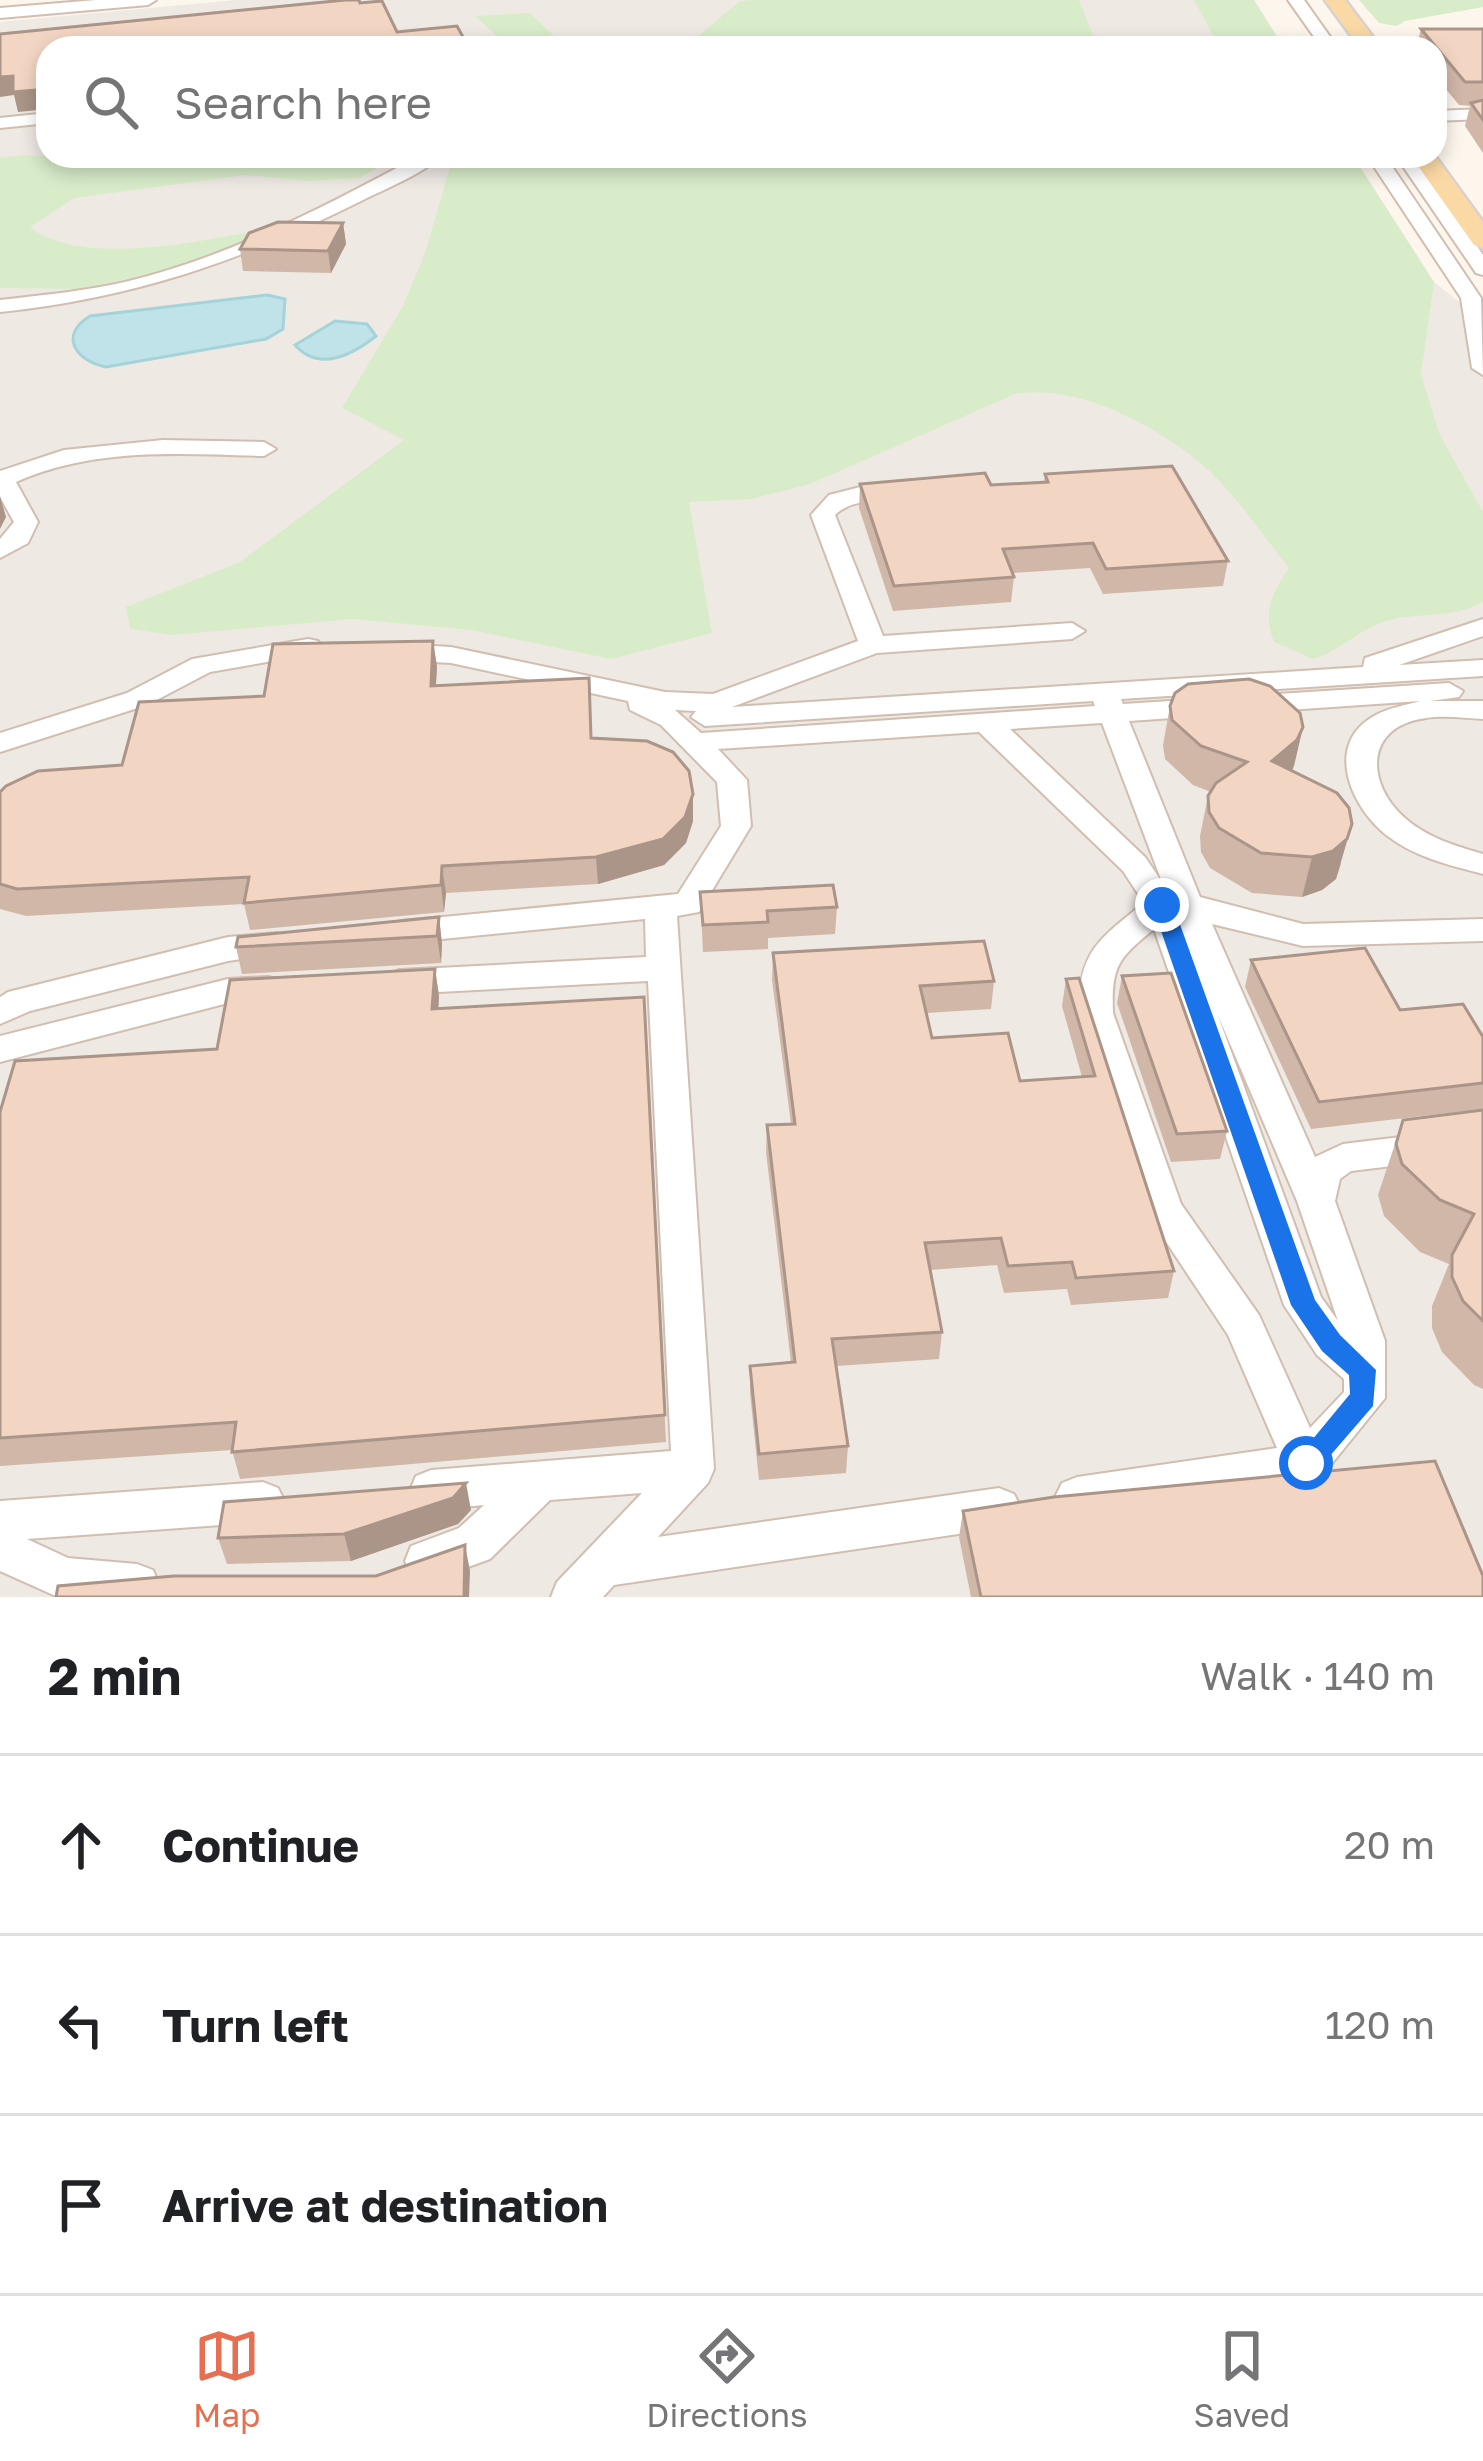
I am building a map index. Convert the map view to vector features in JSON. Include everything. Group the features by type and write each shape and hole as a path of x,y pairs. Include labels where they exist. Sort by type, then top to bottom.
{"main road":[{"path":"1312,0 1338,36"},
{"path":"1335,0 1362,36"},
{"path":"1447,150 1483,198"},
{"path":"1432,168 1483,240"}],"street":[{"path":"0,14 37,5 148,0"},
{"path":"1288,0 1313,36"},
{"path":"1447,116 1483,114"},
{"path":"0,123 36,119"},
{"path":"0,306 86,296 163,278 359,195 410,168"},
{"path":"1389,168 1478,296 1483,325"},
{"path":"1389,168 1471,298 1483,368"},
{"path":"1403,168 1483,285"},
{"path":"1413,168 1483,268"},
{"path":"0,550 19,538 26,523 1,480 30,465 149,444 265,449"},
{"path":"873,645 823,515 829,503 852,494 934,490"},
{"path":"0,743 137,699 202,665 306,647 451,655 665,701 716,703 873,645 1072,632"},
{"path":"1370,675 1483,637"},
{"path":"1370,675 1483,637"},
{"path":"683,730 1108,703 1483,668"},
{"path":"364,936 688,904 736,826 732,780 683,730 608,689"},
{"path":"1289,702 1483,689"},
{"path":"683,730 986,722 1108,703 1389,704 1413,710 1468,708 1483,699"},
{"path":"1108,703 1304,1305 1331,1343 1363,1370"},
{"path":"1413,710 1369,732 1355,755 1358,782 1376,810 1425,845 1483,863"},
{"path":"588,1582 1306,1463 1364,1398 1365,1341 1316,1201 1174,905 986,722"},
{"path":"1306,1463 1245,1327 1165,1210 1096,1013 1095,980 1107,950 1174,905 1303,935 1483,930"},
{"path":"588,1582 693,1469 660,907"},
{"path":"0,1012 20,1001 228,949 319,940"},
{"path":"365,984 663,968"},
{"path":"0,1049 228,992 296,988"},
{"path":"1316,1201 1323,1171 1343,1158 1483,1141"},
{"path":"398,1492 693,1469"},
{"path":"393,1572 474,1544 539,1482"},
{"path":"0,1521 304,1499"},
{"path":"0,1549 66,1579 174,1588"}],"shaded area":[{"path":"236,0 1254,0 1276,36 36,36 36,168 1361,168 1434,282 1483,321 1483,1597 0,1597 0,22"}],"green space":[{"path":"1079,0 1093,36 698,36 740,1"},
{"path":"1194,0 1254,0 1276,36 1214,36"},
{"path":"1359,0 1483,0 1483,7 1397,26 1379,23"},
{"path":"530,13 554,36 497,36 475,16"},
{"path":"36,156 36,168 377,168 360,178 309,181 246,175 74,198 30,227 51,239 107,249 171,245 255,231 253,238 159,272 80,289 0,288 0,158"},
{"path":"450,168 1361,168 1434,282 1421,375 1440,435 1483,512 1483,602 1458,611 1381,623 1313,659 1274,642 1271,603 1289,568 1217,478 1170,441 1129,417 1084,400 1038,393 1015,394 810,484 751,499 689,502 712,633 611,659 471,630 352,619 172,635 130,629 126,607 240,562 404,440 342,408 403,306 425,253"}],"water":[{"path":"267,295 285,299 283,329 266,339 106,367 79,354 73,339 90,316"},
{"path":"335,321 367,324 376,336 336,358 314,358 295,345"}],"building":[{"path":"359,0 382,1 397,32 457,26 462,36 36,36 36,90 13,92 13,76 0,77 0,34"},
{"path":"1421,29 1483,29 1483,82 1465,82 1447,60 1447,36 1427,36"},
{"path":"1483,100 1483,120 1471,103"},
{"path":"278,222 343,223 328,251 240,249 249,233"},
{"path":"1172,466 1228,561 1106,569 1093,543 1003,549 1014,577 894,586 860,484 985,473 991,485 1048,482 1045,474"},
{"path":"433,641 431,686 589,678 591,738 647,741 673,752 689,771 693,794 685,817 663,839 596,857 442,866 441,885 244,903 249,877 17,889 0,884 0,792 38,771 122,765 139,702 264,696 273,644"},
{"path":"1249,679 1270,686 1300,713 1303,727 1297,740 1272,761 1337,793 1349,808 1352,824 1347,839 1333,851 1312,857 1261,853 1219,828 1209,812 1208,796 1216,783 1247,762 1201,746 1172,720 1170,706 1175,693 1188,684"},
{"path":"833,885 837,907 767,911 768,922 703,925 700,892"},
{"path":"439,917 437,936 236,947 238,937"},
{"path":"984,941 994,981 920,986 932,1038 1008,1033 1020,1081 1095,1076 1066,979 1079,978 1174,1271 1076,1278 1072,1262 1008,1266 1001,1238 925,1243 942,1332 832,1339 848,1446 759,1454 750,1366 795,1362 767,1125 795,1124 773,953"},
{"path":"1365,948 1400,1010 1463,1004 1483,1037 1483,1083 1319,1102 1251,960"},
{"path":"435,969 432,1009 644,997 665,1415 232,1452 236,1422 0,1438 0,1112 15,1061 217,1049 230,980"},
{"path":"1171,973 1227,1131 1177,1134 1122,976"},
{"path":"1483,1110 1483,1321 1463,1301 1452,1277 1452,1255 1474,1214 1440,1200 1402,1164 1396,1144 1403,1120"},
{"path":"1435,1461 1483,1576 1483,1597 981,1597 963,1511 1054,1497"},
{"path":"466,1483 453,1498 344,1534 218,1538 224,1502"},
{"path":"465,1545 464,1597 56,1597 58,1586 174,1576 376,1576"}],"route":[{"path":"1162,905 1304,1305 1331,1343 1363,1370 1364,1398 1306,1463"}]}
